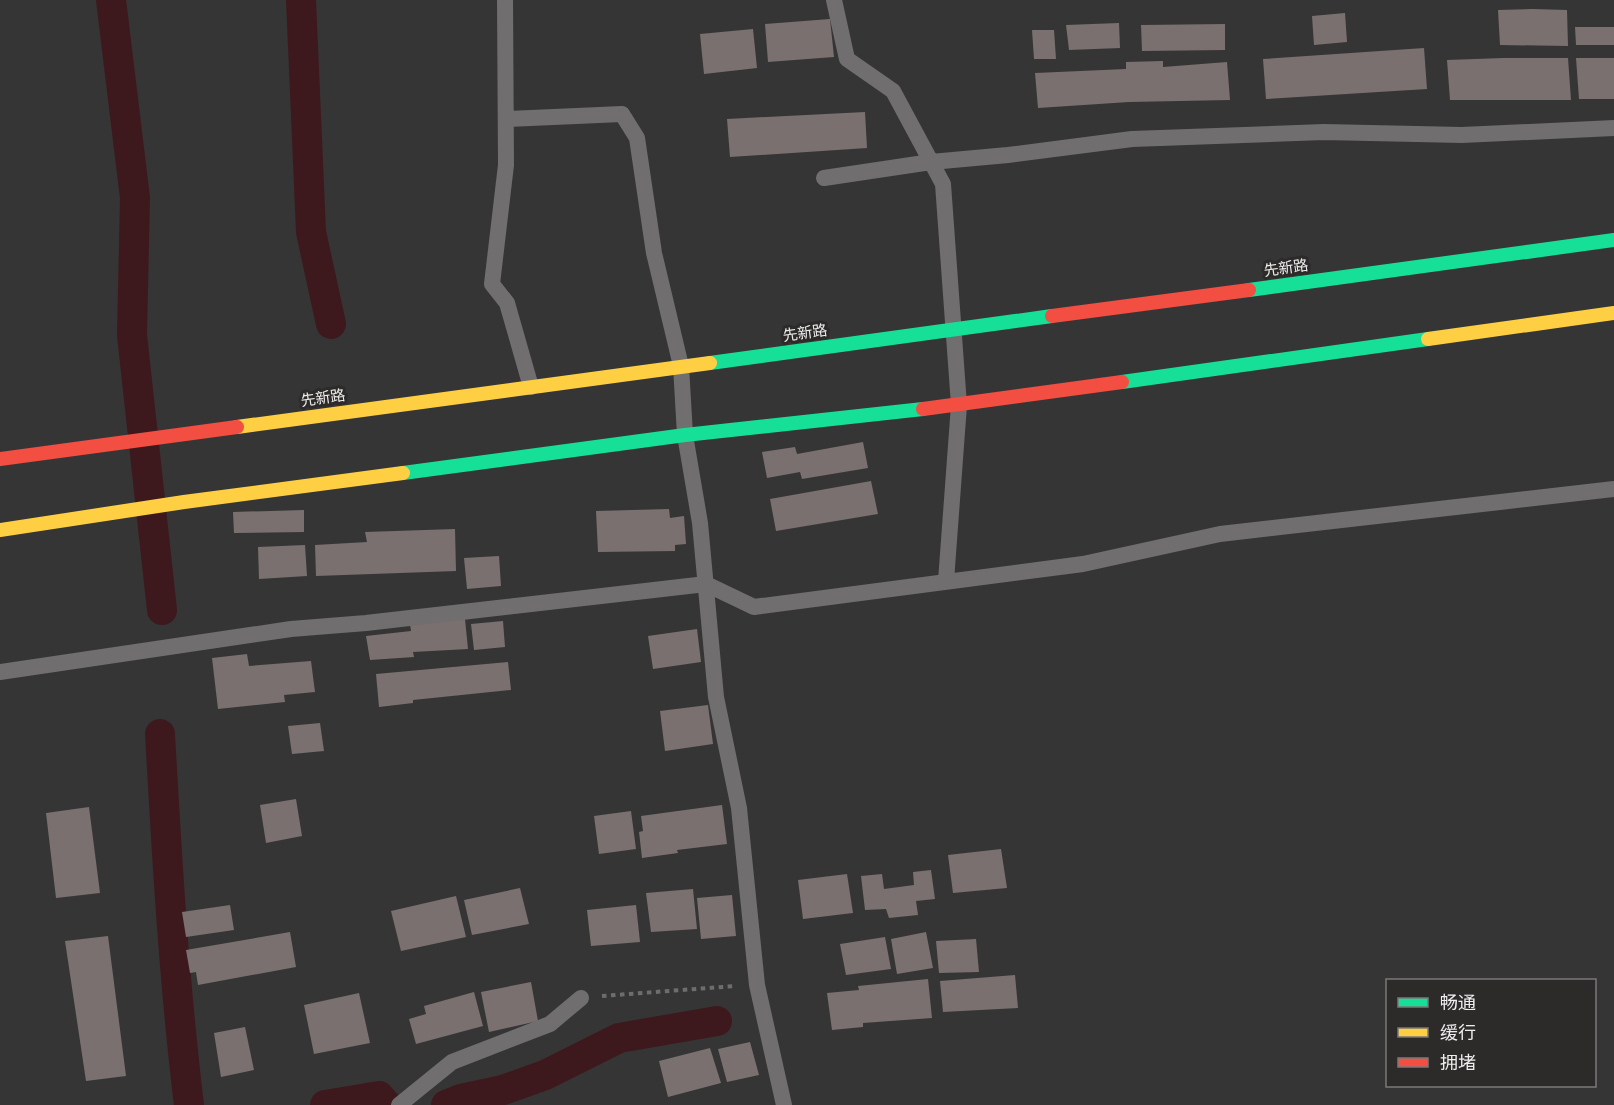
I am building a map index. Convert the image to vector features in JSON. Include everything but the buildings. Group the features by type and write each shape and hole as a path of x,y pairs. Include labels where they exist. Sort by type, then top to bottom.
{"main road":[{"name":"先新路","path":"0,459 1614,240"},
{"path":"0,530 184,502 685,435 959,405 1614,313"}],"lane":[{"path":"504,0 506,165 492,284 507,303 531,387"},
{"path":"834,0 848,59 892,91 943,184 959,405 946,581"},
{"path":"506,119 622,114 637,138 654,253 681,366 685,435 700,523 716,697 739,808 757,985 784,1105"},
{"path":"824,178 931,162 1132,139 1324,132 1462,135 1614,128"},
{"path":"0,672 291,629 378,622 706,584 754,607 1083,564 1220,534 1614,489"},
{"path":"401,1104 452,1062 550,1024 581,998"}],"path":[{"path":"581,998 757,985"}],"waterway":[{"path":"111,0 135,198 132,335 162,610"},
{"path":"301,0 311,232 331,324"},
{"path":"160,734 175,966 189,1105"},
{"path":"446,1105 461,1099 503,1090 545,1075 619,1038 717,1021"},
{"path":"325,1105 379,1096 387,1105"}],"traffic: fast":[{"path":"1249,290 1614,240"},
{"path":"710,363 1052,316"},
{"path":"1122,382 1428,339"},
{"path":"403,473 685,435 923,409"}],"traffic: slow":[{"path":"1428,339 1614,313"},
{"path":"237,427 710,363"},
{"path":"0,530 184,502 403,473"}],"traffic: jam":[{"path":"1052,316 1249,290"},
{"path":"923,409 1122,382"},
{"path":"0,459 237,427"}]}
